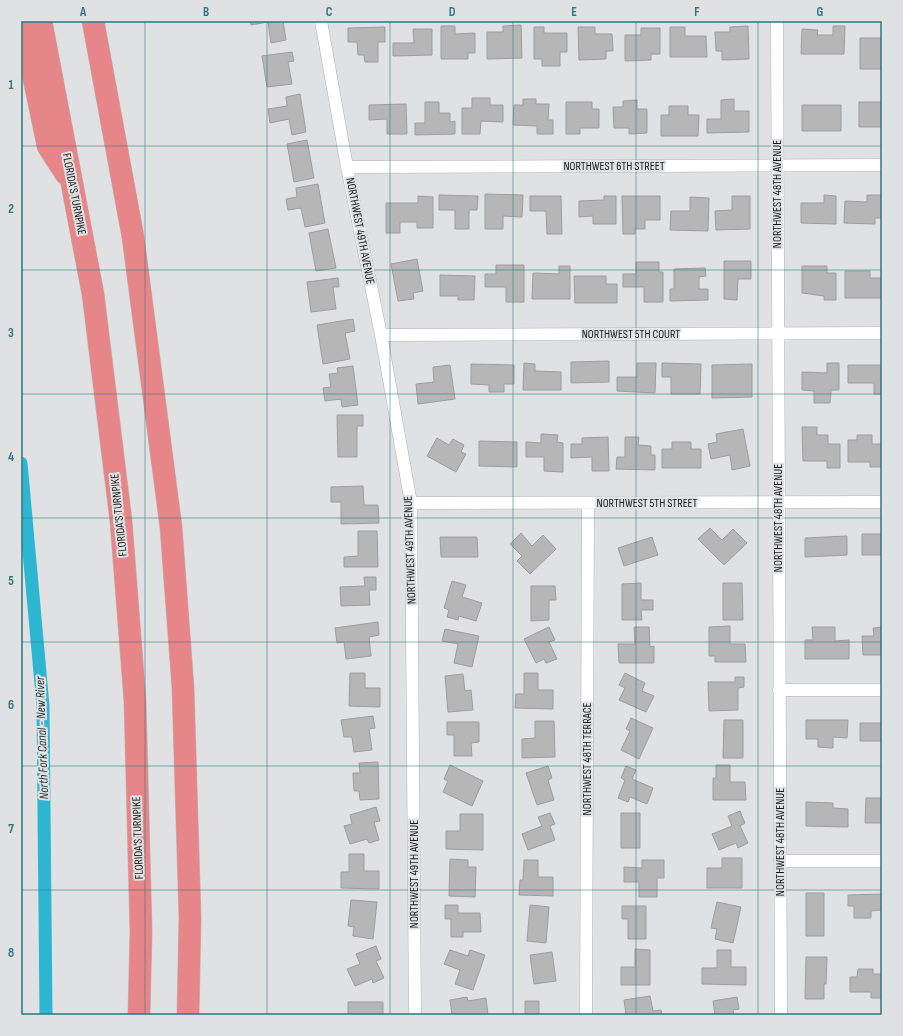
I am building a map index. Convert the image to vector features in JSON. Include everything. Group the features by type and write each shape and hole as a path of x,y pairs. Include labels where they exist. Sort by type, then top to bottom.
{"highway":[{"path":"22,21 48,146 73,185"},
{"name":"FLORIDA'S TURNPIKE","path":"41,21 93,294 121,521 135,701 141,931 139,1015"},
{"path":"93,21 133,237 171,527 183,688 190,918 188,1015"}],"street":[{"name":"NORTHWEST 49TH AVENUE","path":"321,21 347,167 411,503 415,1015"},
{"name":"NORTHWEST 48TH AVENUE","path":"776,21 781,1015"},
{"name":"NORTHWEST 6TH STREET","path":"347,167 882,165"},
{"name":"NORTHWEST 5TH COURT","path":"380,335 882,332"},
{"name":"NORTHWEST 5TH STREET","path":"411,503 882,502"},
{"name":"NORTHWEST 48TH TERRACE","path":"586,1015 588,503"},
{"path":"779,690 882,690"},
{"path":"780,861 882,861"}],"building":[{"path":"250,21 283,21 286,40 271,43 268,22 251,25"},
{"path":"521,25 522,58 487,59 487,32 503,32 503,26"},
{"path":"441,26 455,26 455,34 475,33 475,53 468,53 468,59 441,59"},
{"path":"748,26 749,59 722,60 722,51 716,51 715,32 730,32 730,27"},
{"path":"833,26 845,26 844,54 801,54 802,29 818,30 817,35 833,35"},
{"path":"385,27 385,42 378,42 378,62 365,62 364,55 358,55 357,42 348,42 348,28"},
{"path":"534,27 544,27 544,33 567,33 567,52 560,52 560,66 542,66 542,59 534,59"},
{"path":"578,27 595,27 595,34 612,34 613,51 606,51 606,59 579,60"},
{"path":"670,27 685,27 685,36 706,36 707,57 670,57"},
{"path":"641,28 660,28 660,54 651,54 651,60 625,61 625,35 641,35"},
{"path":"413,29 432,29 432,55 393,56 393,43 414,43"},
{"path":"860,38 882,38 882,69 860,69"},
{"path":"292,52 294,61 288,62 292,84 267,87 262,56"},
{"path":"300,94 306,132 292,135 289,119 270,123 268,109 287,106 286,97"},
{"path":"472,98 490,98 490,105 503,105 503,122 481,121 480,134 462,134 462,108 472,108"},
{"path":"523,99 536,99 536,104 549,104 548,120 553,120 553,134 537,134 537,126 513,125 514,105 523,105"},
{"path":"734,99 734,111 749,111 749,132 707,133 707,119 721,119 721,100"},
{"path":"637,100 637,109 647,109 647,133 629,134 629,128 614,128 613,107 623,107 623,101"},
{"path":"425,102 439,102 439,113 450,113 450,122 455,121 455,134 415,135 415,123 425,123"},
{"path":"566,102 592,102 592,109 599,109 599,128 580,128 580,134 566,134"},
{"path":"859,102 882,102 882,127 859,127"},
{"path":"406,104 407,134 387,134 387,119 369,120 369,105"},
{"path":"802,105 841,105 841,131 802,131"},
{"path":"669,106 688,106 688,115 699,115 698,136 661,136 661,115 669,115"},
{"path":"307,140 314,178 294,182 287,144"},
{"path":"318,184 325,223 305,227 301,208 288,210 286,199 297,197 296,188"},
{"path":"485,194 523,195 522,217 503,216 503,229 485,229"},
{"path":"439,195 478,196 477,210 469,210 469,229 455,229 455,210 439,210"},
{"path":"824,195 836,196 836,224 801,223 801,203 824,203"},
{"path":"867,195 882,195 882,218 875,218 875,224 844,223 845,201 867,202"},
{"path":"418,196 433,197 433,228 417,228 417,222 400,222 400,233 386,233 386,203 418,203"},
{"path":"530,196 561,196 562,234 547,234 546,211 530,211"},
{"path":"604,196 616,196 616,224 593,224 593,216 579,217 579,201 604,200"},
{"path":"622,196 660,196 660,220 645,220 645,229 635,229 635,234 623,234"},
{"path":"732,196 750,196 750,229 716,230 715,211 732,210"},
{"path":"690,197 709,198 708,231 670,230 671,211 690,211"},
{"path":"328,229 336,268 316,271 309,233"},
{"path":"417,259 423,291 413,293 414,299 398,301 391,264"},
{"path":"724,261 751,261 751,279 738,279 737,300 724,299"},
{"path":"636,262 659,262 659,272 663,272 663,302 644,302 644,287 623,287 623,274 636,274"},
{"path":"496,265 524,265 524,302 506,302 506,287 485,287 485,274 496,274"},
{"path":"559,266 570,266 570,299 532,299 533,273 559,274"},
{"path":"802,266 827,266 827,273 836,273 836,300 824,300 824,296 802,293"},
{"path":"705,268 706,276 699,277 699,289 708,289 708,300 670,301 670,289 674,289 674,269"},
{"path":"845,271 870,271 870,278 882,278 882,298 845,298"},
{"path":"440,275 475,276 474,300 458,300 458,296 440,296"},
{"path":"574,276 606,276 606,284 617,284 617,303 575,303"},
{"path":"338,278 339,287 333,287 336,309 311,312 307,282"},
{"path":"353,319 355,331 345,333 350,359 323,364 317,325"},
{"path":"609,361 609,382 571,383 571,362"},
{"path":"524,363 535,364 535,371 561,372 561,390 523,390"},
{"path":"637,363 656,363 655,393 617,391 617,377 637,377"},
{"path":"662,363 701,364 700,394 671,394 671,377 662,377"},
{"path":"827,363 839,363 839,390 831,390 830,403 814,403 814,391 802,390 802,372 827,373"},
{"path":"471,364 514,365 514,384 504,384 504,392 489,392 489,385 471,384"},
{"path":"752,364 752,397 712,398 712,365"},
{"path":"450,365 455,399 418,404 416,384 434,382 433,367"},
{"path":"848,365 882,365 882,394 874,394 874,383 848,383"},
{"path":"353,366 358,405 342,407 341,399 325,401 323,388 331,387 329,374 338,373 337,368"},
{"path":"337,415 363,415 363,426 357,426 357,457 338,457"},
{"path":"802,427 817,427 817,435 828,435 828,444 840,444 840,468 827,468 827,461 803,461"},
{"path":"743,429 750,466 732,470 730,455 711,459 708,444 717,442 716,434"},
{"path":"541,434 558,435 557,442 563,443 563,472 544,471 544,457 526,457 526,442 541,443"},
{"path":"857,435 872,435 872,444 882,444 882,467 870,467 870,462 848,462 848,440 857,440"},
{"path":"608,437 609,471 592,471 592,457 571,458 571,444 582,444 582,438"},
{"path":"625,437 639,437 638,445 651,446 651,455 655,455 655,470 616,469 617,457 625,457"},
{"path":"437,438 449,445 453,439 464,445 461,452 466,454 456,472 427,456"},
{"path":"479,441 517,442 517,467 479,466"},
{"path":"672,442 691,442 691,449 701,449 701,468 662,468 662,449 672,449"},
{"path":"363,486 364,505 378,505 379,523 341,524 341,502 331,502 331,487"},
{"path":"710,528 722,540 733,529 747,543 724,565 698,539"},
{"path":"358,531 377,531 378,567 344,567 344,557 358,556"},
{"path":"521,533 532,546 543,535 556,549 530,574 517,561 522,556 510,544"},
{"path":"862,534 882,534 882,555 862,555"},
{"path":"847,536 847,555 805,557 805,538"},
{"path":"440,537 477,537 478,557 441,557"},
{"path":"652,537 658,555 624,566 618,548"},
{"path":"364,577 376,577 376,590 369,590 370,605 341,606 340,587 365,586"},
{"path":"452,581 466,585 462,597 482,603 476,621 459,616 458,620 447,617 449,610 444,608"},
{"path":"641,583 641,600 653,600 653,610 641,610 642,620 622,620 622,584"},
{"path":"723,583 742,583 743,620 723,620"},
{"path":"531,586 555,586 556,600 549,600 549,620 531,621"},
{"path":"378,622 379,635 369,637 371,656 346,659 344,642 337,643 335,628"},
{"path":"730,626 730,644 745,644 746,662 715,662 715,656 709,656 709,627"},
{"path":"549,627 555,640 549,642 557,659 546,663 544,659 536,663 524,639"},
{"path":"634,627 649,627 650,647 654,646 654,663 619,663 618,644 635,644"},
{"path":"812,627 835,627 835,641 849,640 849,659 805,659 805,640 813,640"},
{"path":"882,627 882,655 863,655 862,636 874,636 873,628"},
{"path":"445,629 479,636 472,667 454,663 458,644 442,641"},
{"path":"350,673 365,673 365,688 380,688 380,707 349,706"},
{"path":"524,673 538,673 538,690 553,690 553,709 515,708 516,694 524,694"},
{"path":"625,673 645,683 642,691 654,696 646,712 619,700 625,688 619,685"},
{"path":"463,674 465,691 471,690 473,710 448,712 445,676"},
{"path":"735,677 744,677 744,687 738,688 738,710 709,711 708,682 735,682"},
{"path":"373,716 375,728 369,729 372,750 354,752 352,737 344,737 341,720"},
{"path":"631,718 653,728 639,759 621,750 630,731 626,729"},
{"path":"724,720 743,720 743,758 723,758"},
{"path":"806,720 848,720 847,738 833,737 833,748 818,747 818,739 806,739"},
{"path":"535,721 554,721 555,757 522,758 522,739 535,738"},
{"path":"447,722 479,722 479,742 471,743 472,756 454,756 454,735 447,735"},
{"path":"860,723 882,723 882,741 860,741"},
{"path":"378,762 379,799 360,800 359,791 354,791 353,773 360,773 359,763"},
{"path":"450,765 483,781 472,806 443,792 448,781 444,779"},
{"path":"716,765 730,765 730,782 745,782 746,800 713,800 713,778 716,778"},
{"path":"548,766 552,778 548,780 554,800 537,805 526,773"},
{"path":"626,766 636,770 632,779 653,788 647,804 630,797 628,802 618,798 625,780 621,778"},
{"path":"866,798 882,798 882,823 865,823"},
{"path":"806,802 833,803 833,808 848,809 848,827 806,826"},
{"path":"376,807 380,821 374,822 379,840 369,843 367,839 350,844 344,826 352,824 350,815"},
{"path":"740,811 745,823 740,826 748,843 738,848 736,843 719,850 712,834 732,826 728,816"},
{"path":"550,813 555,824 550,826 555,840 528,850 522,834 542,826 538,817"},
{"path":"621,813 640,813 640,848 621,848"},
{"path":"460,814 483,814 483,850 446,849 446,831 460,831"},
{"path":"349,854 364,854 364,871 379,871 379,889 341,888 341,872 349,872"},
{"path":"722,858 742,858 742,888 707,888 707,868 722,868"},
{"path":"450,859 468,860 468,867 476,867 475,897 449,896"},
{"path":"524,860 538,860 538,877 553,877 553,896 519,895 520,880 523,880"},
{"path":"642,860 664,860 664,878 657,878 657,897 639,897 639,882 624,882 624,867 642,868"},
{"path":"806,893 824,893 824,936 806,936"},
{"path":"882,894 882,910 871,911 871,918 854,918 854,906 848,906 848,895"},
{"path":"351,900 377,902 373,939 353,936 354,927 348,926"},
{"path":"717,902 741,907 733,943 715,939 717,929 711,928"},
{"path":"445,905 458,905 458,913 480,913 481,932 463,932 463,937 451,937 451,919 445,919"},
{"path":"530,905 549,907 546,943 527,941"},
{"path":"622,906 646,906 646,939 628,939 628,919 622,919"},
{"path":"376,946 381,959 376,961 384,978 373,983 372,979 355,986 347,969 360,964 356,954"},
{"path":"635,949 650,950 650,985 621,985 621,967 635,967"},
{"path":"450,950 468,956 470,950 485,955 473,990 455,984 460,970 444,964"},
{"path":"717,950 731,950 731,967 746,967 746,985 702,984 702,968 717,968"},
{"path":"552,952 556,981 534,984 530,955"},
{"path":"806,957 827,957 824,999 805,999"},
{"path":"858,969 873,969 873,974 882,974 882,998 871,998 871,992 850,992 850,977 857,977"},
{"path":"650,996 653,1011 661,1010 662,1015 626,1015 624,1000"},
{"path":"467,997 468,1001 486,998 488,1015 452,1015 450,1000"},
{"path":"737,997 739,1009 733,1010 734,1015 715,1015 713,1001"},
{"path":"525,1001 539,1001 539,1015 525,1015"},
{"path":"348,1002 383,1002 383,1015 348,1015"}],"waterway":[{"name":"North Fork Canal - New River","path":"21,463 43,706 46,1015"}]}
